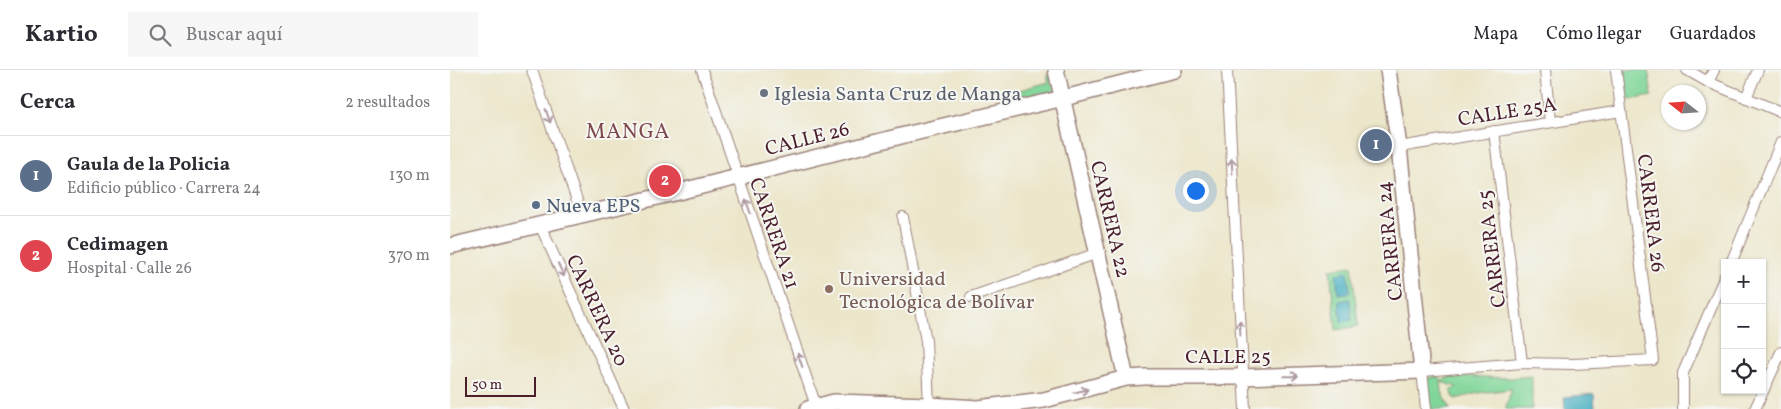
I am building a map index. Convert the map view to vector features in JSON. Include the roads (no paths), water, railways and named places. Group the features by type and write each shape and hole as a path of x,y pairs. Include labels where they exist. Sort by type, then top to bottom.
{"street":[{"path":"532,70 582,216"},
{"name":"CARRERA 21","path":"702,70 812,408"},
{"name":"CARRERA 22","path":"1056,70 1126,378"},
{"name":"CALLE 26","path":"450,246 582,216 914,132 1062,99 1174,70"},
{"path":"1227,70 1245,409"},
{"name":"CARRERA 24","path":"1388,70 1399,147 1426,409"},
{"path":"1545,70 1550,122"},
{"name":"CARRERA 26","path":"1616,70 1653,360"},
{"path":"1688,70 1708,82 1781,112"},
{"path":"1708,82 1714,70"},
{"path":"1746,98 1758,70"},
{"name":"CALLE 25A","path":"1399,147 1621,111"},
{"name":"CARRERA 25","path":"1494,131 1522,363"},
{"path":"1732,259 1781,142"},
{"path":"903,217 926,341 929,405"},
{"name":"CARRERA 20","path":"540,225 624,409"},
{"path":"971,297 1098,253"},
{"path":"1683,409 1683,374 1721,285"},
{"path":"1755,409 1781,352"},
{"name":"CALLE 25","path":"812,408 834,402 978,408 1044,400 1126,378 1242,377 1422,371 1522,363 1572,364 1653,360"}],"water":[{"path":"1348,272 1350,293 1338,294 1336,274"},
{"path":"1350,299 1352,320 1341,322 1339,301"},
{"path":"1594,394 1595,409 1565,409 1564,397"}],"place":[{"name":"Iglesia Santa Cruz de Manga","path":"764,93"},
{"name":"Gaula de la Policia","path":"1376,145"},
{"name":"Cedimagen","path":"665,181"},
{"name":"Nueva EPS","path":"536,205"},
{"name":"Universidad Tecnológica de Bolívar","path":"829,289"}],"district":[{"name":"MANGA","path":"628,131"}]}
